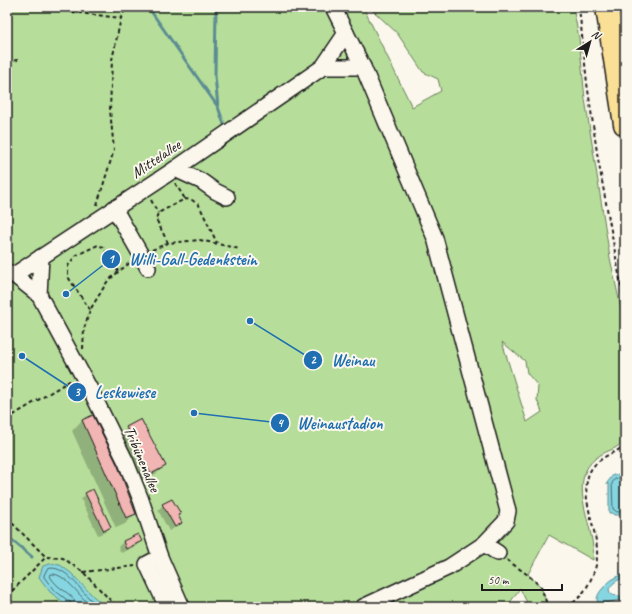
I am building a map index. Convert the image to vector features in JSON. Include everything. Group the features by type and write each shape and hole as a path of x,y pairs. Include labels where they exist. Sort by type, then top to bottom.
{"highway":[{"path":"607,7 625,124"}],"street":[{"path":"333,7 363,67 435,238 508,511 506,521 484,544 449,567 363,607"},
{"name":"Mittelallee","path":"10,273 41,257 172,171 323,67 346,33"},
{"path":"323,67 363,67"},
{"path":"172,171 202,181 215,191 227,197"},
{"path":"114,208 144,262"},
{"path":"39,295 41,257"},
{"name":"Tribünenallee","path":"10,273 39,295 92,393 126,462 141,500 160,557 182,607"},
{"path":"484,544 498,554"},
{"path":"160,557 146,564 167,607"}],"path":[{"path":"97,220 97,204 114,150 110,110 112,60 121,18 126,7"},
{"path":"579,7 587,83 598,159 625,307"},
{"path":"71,12 121,18"},
{"path":"7,61 19,60"},
{"path":"172,171 185,199"},
{"path":"168,243 156,219 158,213 185,199 192,200 199,206 217,243"},
{"path":"7,419 81,373 84,329 90,310 107,282 118,272 144,262 168,243 200,240 240,249"},
{"path":"90,310 68,277 68,266 75,256 98,245 103,247 118,272"},
{"path":"567,607 584,592 594,575 598,555 587,499 588,476 592,468 605,456 625,446"},
{"path":"7,518 46,556 63,558 83,572 117,607"},
{"path":"498,554 533,579 541,587 548,607"},
{"path":"7,596 46,556"},
{"path":"83,572 146,564"}],"green space":[{"path":"7,7 363,7 412,107 441,91 438,79 423,72 397,33 369,7 573,7 579,38 585,99 610,258 625,327 625,441 596,458 588,467 583,477 583,501 591,537 593,560 549,535 528,574 541,587 548,607 529,607 520,588 507,607 7,607","holes":["502,342 525,361 527,373 538,386 537,400 542,412 527,422"]}],"water":[{"path":"620,474 625,478 625,514 614,515 609,513 609,484 607,483 613,475"},
{"path":"50,564 60,565 71,573 106,607 70,607 50,592 39,577 43,566"},
{"path":"625,573 625,577 614,583 609,589 610,593 613,595 625,597 625,602 619,600 601,604 598,603 597,597 603,588 613,579"}],"building":[{"path":"93,415 118,466 136,514 126,518 82,420"},
{"path":"141,419 166,466 151,474 126,427"},
{"path":"93,489 111,527 104,531 85,493"},
{"path":"172,499 181,514 178,515 182,523 175,527 162,504"},
{"path":"138,534 142,541 126,549 123,541"}],"waterway":[{"path":"148,7 218,107"},
{"path":"216,7 215,76 218,107 225,127"},
{"path":"7,536 32,557"}],"place":[{"name":"Willi-Gall-Gedenkstein","path":"66,294"},
{"name":"Weinau","path":"250,321"},
{"name":"Leskewiese","path":"22,356"},
{"name":"Weinaustadion","path":"194,413"}]}
